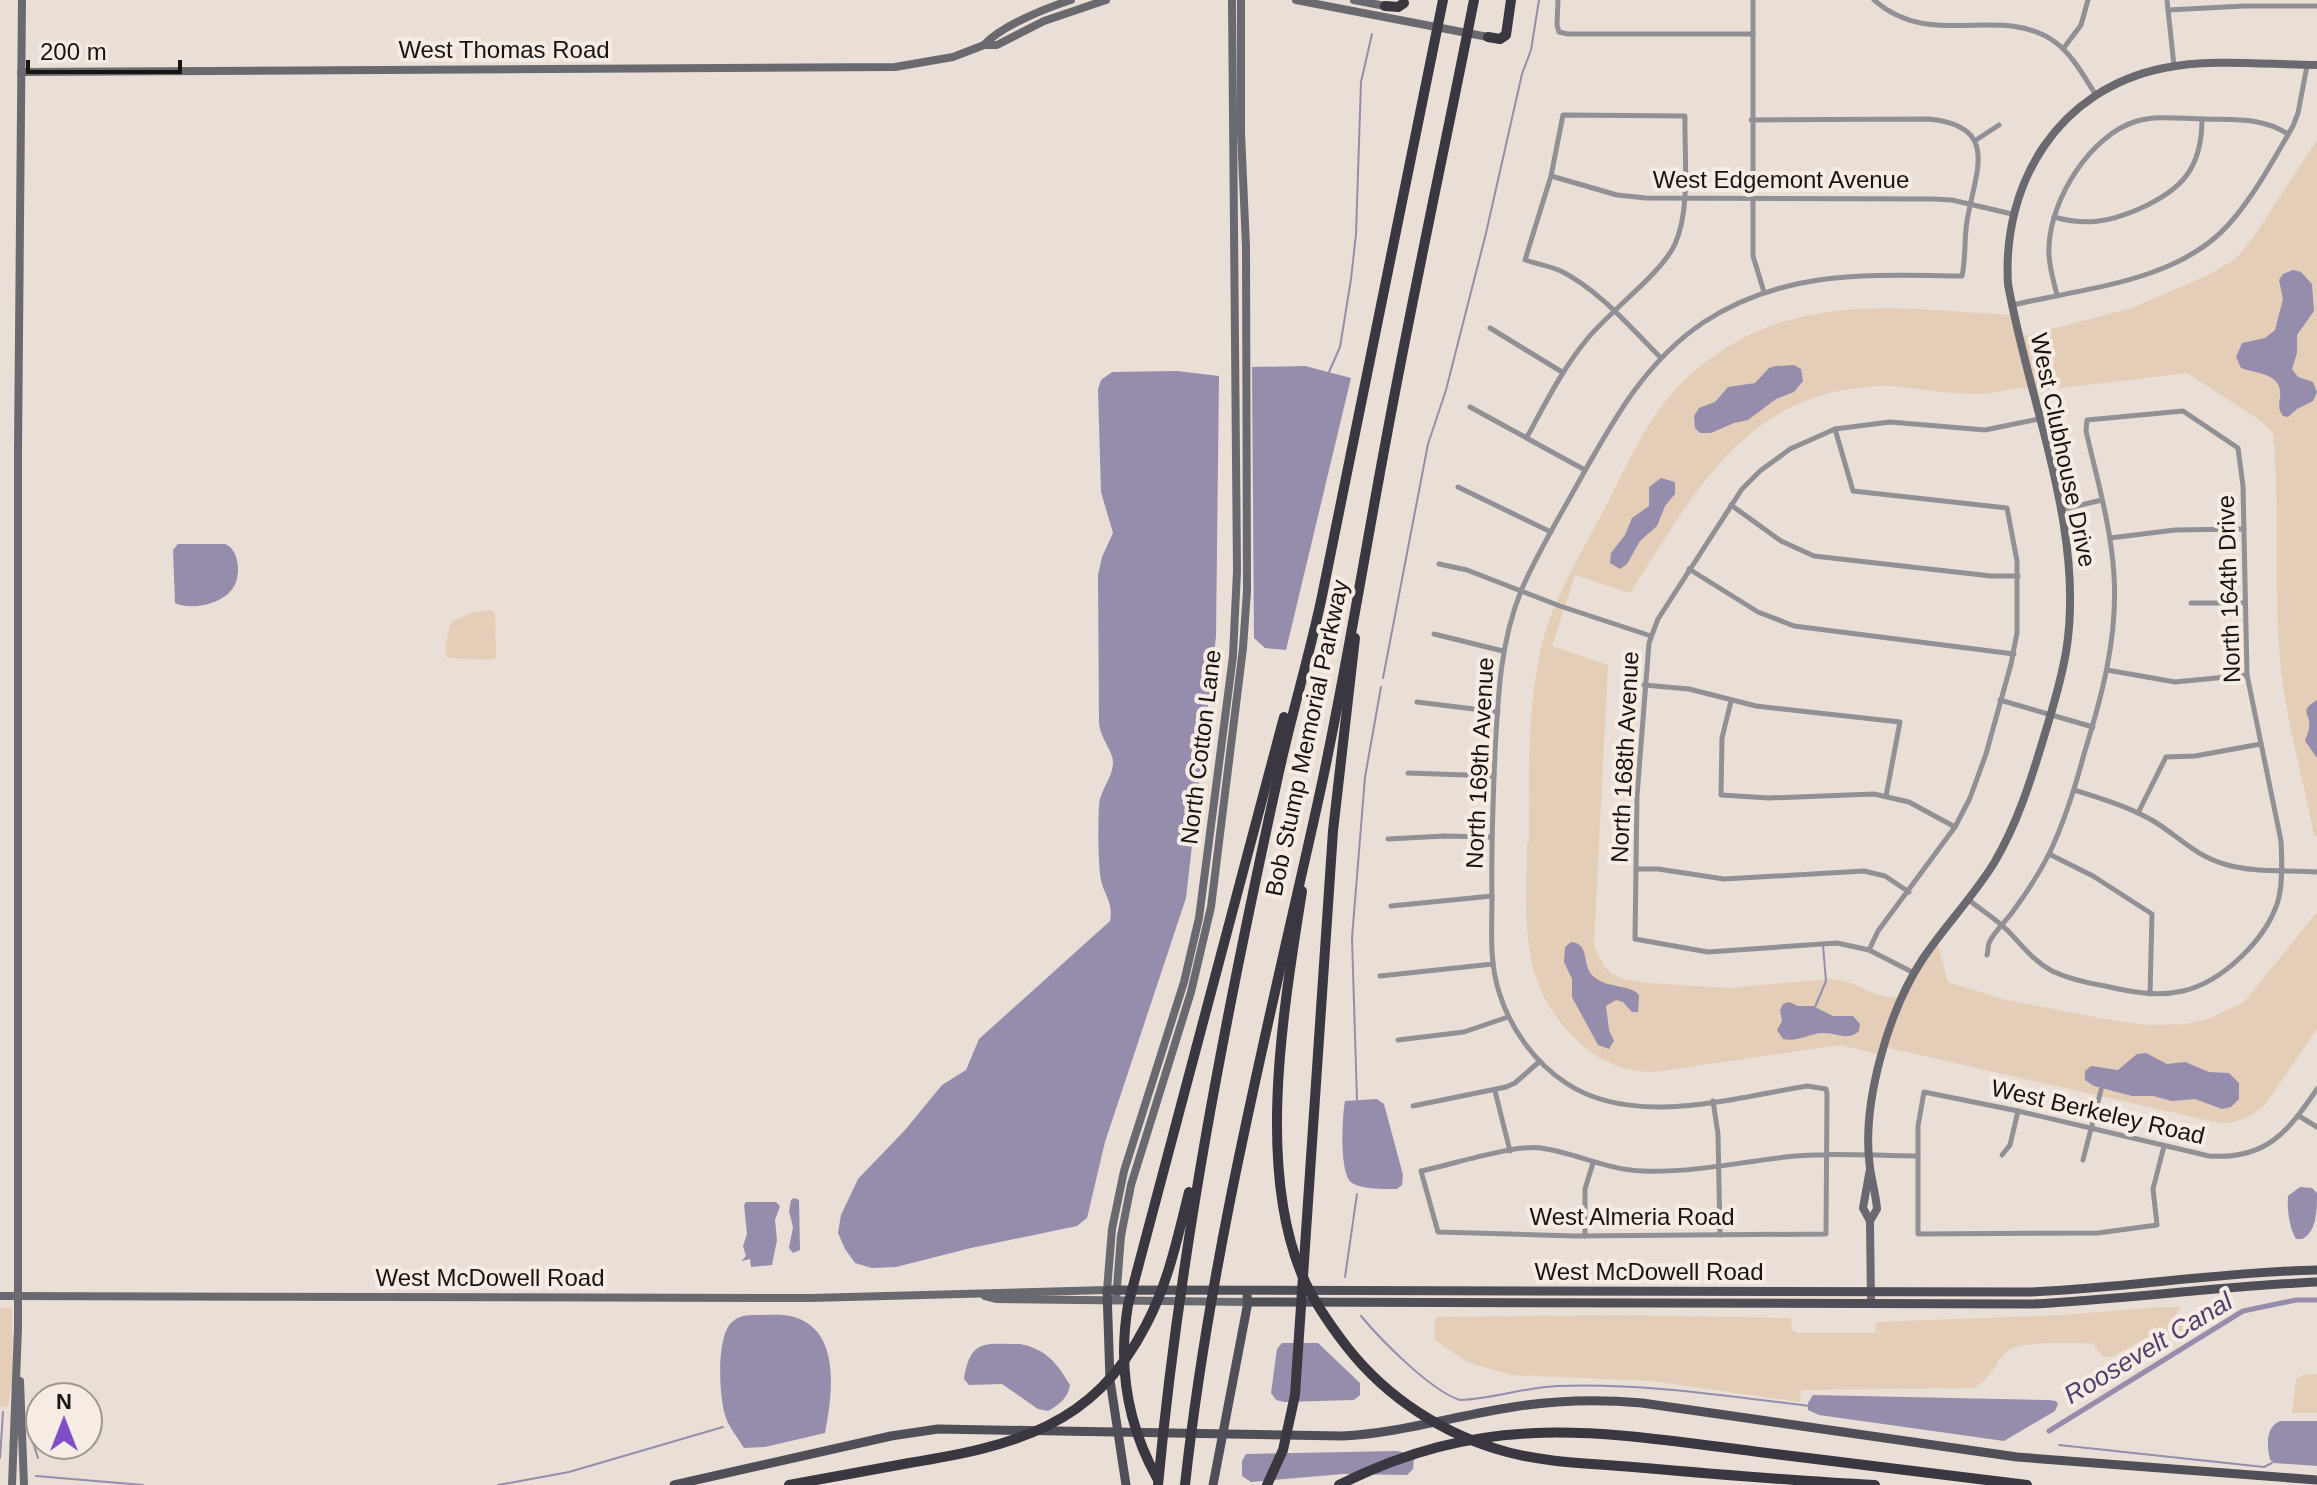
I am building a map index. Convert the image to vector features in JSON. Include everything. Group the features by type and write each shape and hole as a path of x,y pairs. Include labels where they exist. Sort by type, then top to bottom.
{"highway":[{"name":"Bob Stump Memorial Parkway","path":"1159,1485 1173,1337 1189,1227 1217,1075 1274,792 1352,461 1443,0"},
{"name":"Bob Stump Memorial Parkway","path":"1185,1485 1191,1427 1217,1270 1284,942 1317,807 1474,0"},
{"path":"1488,37 1500,39 1506,35 1511,0"},
{"path":"1403,20 1405,2"},
{"path":"1385,6 1398,7 1405,2"},
{"path":"1159,1485 1135,1428 1127,1393 1123,1356 1129,1295 1313,609 1327,569"},
{"path":"1267,1485 1280,1459 1293,1411 1333,831 1358,619 1358,587"},
{"path":"1317,807 1286,1013 1280,1083 1279,1176 1287,1225 1302,1275 1326,1318 1354,1356 1389,1390 1423,1415 1462,1437 1507,1452 1583,1464 1875,1485"},
{"path":"789,1485 998,1446 1049,1425 1100,1387 1119,1367 1141,1335 1159,1296 1187,1201 1217,1075"},
{"path":"1339,1485 1377,1467 1433,1447 1512,1433 1589,1432 2027,1485"}],"main road":[{"path":"12,1485 18,1296 18,448 22,0"},
{"name":"West Thomas Road","path":"984,45 990,38 1014,25 1071,0"},
{"name":"West Thomas Road","path":"21,72 882,68 919,65 984,45 997,45 1044,21 1106,0"},
{"name":"North Cotton Lane","path":"1126,1485 1108,1355 1112,1229 1124,1171 1184,982 1199,918 1233,656 1237,592 1237,412 1232,0"},
{"name":"North Cotton Lane","path":"1112,1295 1131,1185 1205,937 1243,648 1247,591 1241,0"},
{"path":"1296,0 1488,37"},
{"path":"1354,0 1385,6"},
{"name":"West Clubhouse Drive","path":"1871,1298 1872,1106 1881,1055 1914,973 1993,864 2017,819 2066,655 2070,610 2069,566 2060,510 2012,305 2007,257 2012,214 2026,175 2047,141 2066,120 2096,96 2136,76 2174,66 2312,65"},
{"path":"1231,92 1235,99 1236,118 1241,125"},
{"name":"West McDowell Road","path":"1112,1295 1144,1301 1248,1302 1871,1298 2031,1292 2317,1270"},
{"name":"West McDowell Road","path":"0,1296 980,1296 997,1299 1112,1295 1145,1290 1324,1290 2048,1303 2260,1284 2317,1282"},
{"path":"1213,1485 1248,1302 1247,1296 1233,1290"},
{"path":"17,1372 21,1384 24,1485"},
{"path":"674,1485 903,1434 949,1429 1342,1436 1553,1402 1614,1401 2017,1457 2317,1480"}],"street":[{"path":"1558,0 1559,32 1568,34 1753,34"},
{"path":"1753,0 1753,256 1764,292"},
{"path":"1874,0 1893,14 1913,23 2018,27 2039,33 2063,49 2096,96"},
{"path":"2063,49 2081,25 2088,0"},
{"path":"2167,0 2174,66"},
{"path":"2168,10 2257,5 2317,6"},
{"path":"2012,305 2126,281 2206,245 2237,214 2288,134 2298,113 2312,65"},
{"path":"1527,437 1562,372 1588,337 1613,310 1665,260 1675,243 1682,219 1685,116 1563,115 1551,176 1525,260 1559,270 1592,292 1613,310 1660,357"},
{"path":"2057,295 2049,256 2054,217 2065,188 2080,166 2098,146 2119,130 2144,119 2202,119 2258,121 2288,134"},
{"path":"2054,217 2078,223 2108,221 2167,195 2181,183 2197,157 2202,119"},
{"path":"1751,120 1951,121 1966,129 1976,140 1979,156 1971,204"},
{"path":"1976,140 1999,125"},
{"name":"West Edgemont Avenue","path":"1551,176 1617,195 1684,199 1932,199 2012,214"},
{"name":"North 169th Avenue","path":"1508,1017 1493,964 1491,837 1504,651 1521,592 1585,470 1620,410 1660,357 1705,321 1764,292 1800,281 1870,275 1962,276 1971,204"},
{"path":"1490,328 1562,372"},
{"path":"1470,407 1585,470"},
{"name":"North 164th Drive","path":"1967,899 2002,926 2029,955 2053,972 2078,981 2150,994 2174,993 2216,977 2253,943 2274,909 2280,892 2281,841 2247,675 2243,486 2238,448 2183,411 2087,420 2086,431 2102,500"},
{"name":"North 168th Avenue","path":"1869,950 1837,943 1708,952 1635,939 1637,796 1644,685 1651,636 1658,619 1731,504 1752,478 1779,456 1803,442 1835,429 1890,422 1985,430 2039,419"},
{"path":"1835,429 1853,491 2007,508 2018,576 2014,654 1978,778 1955,827 1878,931 1869,950 1914,973"},
{"path":"1458,487 1551,532"},
{"path":"1987,955 1988,944 2030,888 2049,853 2074,790 2107,670 2115,587 2102,500 2060,510"},
{"path":"1731,504 1781,541 1814,556 1991,576 2018,576"},
{"path":"2110,538 2175,530 2244,529"},
{"path":"1439,564 1467,570 1521,592 1651,636"},
{"path":"1689,569 1758,612 1794,626 2014,654"},
{"path":"2191,603 2245,603"},
{"path":"1434,634 1504,651"},
{"path":"2107,670 2175,682 2247,675"},
{"path":"1644,685 1689,689 1731,701 1900,722 1886,796"},
{"path":"2000,700 2093,727"},
{"path":"1731,701 1722,738 1721,795 1769,798 1861,793 1886,796 1923,808 1955,827"},
{"path":"1417,702 1498,712"},
{"path":"2138,813 2166,757 2195,756 2262,744"},
{"path":"1408,773 1494,776"},
{"path":"2074,790 2138,813 2191,850 2216,862 2247,869 2317,872"},
{"path":"1388,839 1491,837"},
{"path":"2049,853 2093,876 2152,914 2150,994"},
{"path":"1636,869 1658,869 1724,879 1857,871 1885,876 1909,892"},
{"path":"1391,906 1492,896"},
{"path":"1380,976 1493,964"},
{"path":"1398,1040 1464,1032 1508,1017 1521,1039 1540,1061 1568,1085 1619,1105 1659,1107 1821,1086 1826,1089 1827,1155"},
{"path":"1413,1106 1495,1091 1515,1083 1540,1061"},
{"name":"West Berkeley Road","path":"1918,1156 1924,1092 2209,1156 2241,1155 2260,1149 2280,1137 2317,1089"},
{"path":"2083,1160 2101,1090"},
{"path":"1495,1091 1510,1151 1539,1148 1593,1163 1642,1171 1719,1166 1798,1155 1918,1156 1918,1234 2098,1233 2157,1225 2153,1189 2164,1146"},
{"path":"1713,1101 1719,1166 1720,1235"},
{"path":"2002,1155 2010,1145 2018,1111"},
{"path":"2299,1116 2317,1127"},
{"name":"West Almeria Road","path":"1510,1151 1421,1171 1438,1232 1585,1236 1826,1234 1827,1155"},
{"path":"1585,1236 1585,1189 1593,1163"}],"shaded area":[{"path":"2317,140 2317,836 2314,835 2281,672 2273,433 2261,421 2187,373 2037,391 2018,388 1980,394 1881,386 1834,392 1793,406 1759,427 1728,454 1677,519 1630,593 1575,575 1552,646 1608,665 1594,946 1611,973 1623,979 1646,983 1727,988 1831,979 1901,999 1934,942 1938,945 1948,982 2002,999 2105,1019 2148,1025 2186,1024 2210,1018 2244,1002 2317,912 2317,1029 2265,1105 2250,1116 2219,1123 1884,1047 1881,1055 1841,1045 1654,1072 1615,1065 1589,1051 1560,1022 1545,999 1530,951 1526,899 1533,695 1541,648 1558,598 1633,453 1668,398 1699,368 1734,343 1773,325 1819,313 1901,308 2010,315 2017,338 2132,308 2206,276 2240,254"},
{"path":"2293,270 2301,272 2312,284 2314,311 2297,335 2297,353 2292,369 2298,377 2313,382 2317,392 2313,401 2288,417 2283,416 2280,409 2277,383 2268,376 2241,368 2236,357 2242,343 2265,338 2275,330 2283,299 2279,280 2283,274"},
{"path":"1794,365 1801,369 1803,381 1794,392 1776,399 1748,420 1711,433 1700,433 1695,428 1694,416 1699,408 1715,402 1728,387 1755,383 1769,368"},
{"path":"1305,366 1351,378 1286,650 1265,648 1254,638 1252,367"},
{"path":"1177,371 1219,376 1216,636 1186,898 1105,1142 1087,1218 1077,1226 896,1267 872,1268 855,1263 838,1233 841,1215 858,1179 942,1085 966,1070 979,1039 1110,921 1109,902 1100,874 1099,849 1100,800 1113,764 1099,724 1098,575 1113,533 1101,492 1098,389 1101,380 1112,372"},
{"path":"1661,478 1675,482 1675,494 1665,506 1657,526 1640,541 1627,564 1620,569 1610,563 1611,553 1625,535 1632,518 1649,506 1649,487"},
{"path":"178,544 225,544 230,547 238,570 236,583 228,594 206,604 189,606 175,603 173,550"},
{"path":"473,612 495,612 496,658 447,658 445,648 451,622"},
{"path":"2317,700 2317,758 2305,741 2309,730 2306,710"},
{"path":"1571,942 1584,951 1593,976 1639,995 1638,1012 1632,1012 1623,1002 1616,1000 1606,1006 1609,1030 1614,1041 1609,1049 1598,1045 1572,997 1572,979 1564,962 1565,947"},
{"path":"1789,1002 1798,1006 1813,1006 1833,1016 1853,1016 1860,1024 1859,1031 1851,1036 1822,1033 1783,1039 1777,1030 1782,1021 1780,1010 1783,1004"},
{"path":"2146,1053 2167,1064 2185,1062 2209,1072 2229,1073 2239,1083 2239,1099 2231,1107 2222,1109 2195,1099 2172,1101 2153,1096 2132,1096 2094,1086 2085,1080 2085,1071 2091,1066 2118,1070 2137,1054"},
{"path":"1377,1099 1384,1104 1403,1175 1402,1185 1397,1189 1357,1185 1348,1178 1345,1169 1342,1131 1345,1101"},
{"path":"2300,1187 2312,1188 2317,1193 2317,1206 2311,1231 2302,1239 2296,1239 2289,1218 2288,1196"},
{"path":"794,1198 799,1200 800,1250 793,1253 789,1248 793,1227 789,1211"},
{"path":"746,1202 776,1202 780,1206 775,1220 777,1240 772,1265 751,1267 750,1259 741,1261 746,1256 743,1246 747,1234"},
{"path":"2181,1307 2173,1319 2174,1325 2189,1327 2173,1338 2159,1331 2112,1357 2103,1357 2092,1343 2024,1345 2008,1351 1991,1373 1973,1388 1801,1390 1800,1402 1651,1381 1511,1375 1467,1362 1435,1340 1435,1317 1621,1315 1791,1318 1792,1329 1797,1333 1875,1333 1876,1322 2061,1315"},
{"path":"0,1308 12,1308 13,1376 8,1406 0,1407"},
{"path":"782,1315 809,1324 827,1350 831,1384 825,1433 765,1447 744,1448 725,1415 720,1380 723,1340 732,1322 742,1316"},
{"path":"1282,1343 1318,1343 1360,1383 1360,1395 1354,1400 1276,1400 1271,1393 1277,1349"},
{"path":"989,1344 1020,1344 1037,1349 1050,1358 1070,1385 1062,1401 1048,1411 1038,1409 1002,1384 969,1385 964,1379 970,1356 975,1350"},
{"path":"2317,1374 2317,1413 2292,1413 2296,1379 2302,1375"},
{"path":"1813,1395 2049,1400 2058,1404 2055,1411 2004,1441 1819,1415 1808,1410"},
{"path":"2280,1421 2317,1421 2317,1466 2274,1463 2270,1460 2269,1432"},
{"path":"1409,1453 1414,1458 1413,1469 1407,1475 1343,1474 1251,1482 1242,1476 1242,1461 1246,1454"}],"waterway":[{"path":"1383,678 1428,444 1446,390 1486,233 1522,74 1531,50 1539,0"},
{"path":"1329,372 1340,347 1351,279 1356,234 1361,82 1372,34"},
{"path":"1357,1100 1352,938 1365,777 1381,687"},
{"path":"1815,1007 1826,981 1823,945"},
{"path":"1345,1277 1357,1194"},
{"name":"Roosevelt Canal","path":"2049,1431 2243,1311 2296,1300 2317,1300"},
{"path":"1361,1316 1421,1376 1460,1400 1546,1387 1621,1386 1810,1406"},
{"path":"0,1458 3,1412"},
{"path":"498,1485 569,1472 723,1427"},
{"path":"2059,1445 2264,1467 2272,1463"},
{"path":"36,1476 143,1485"}]}
